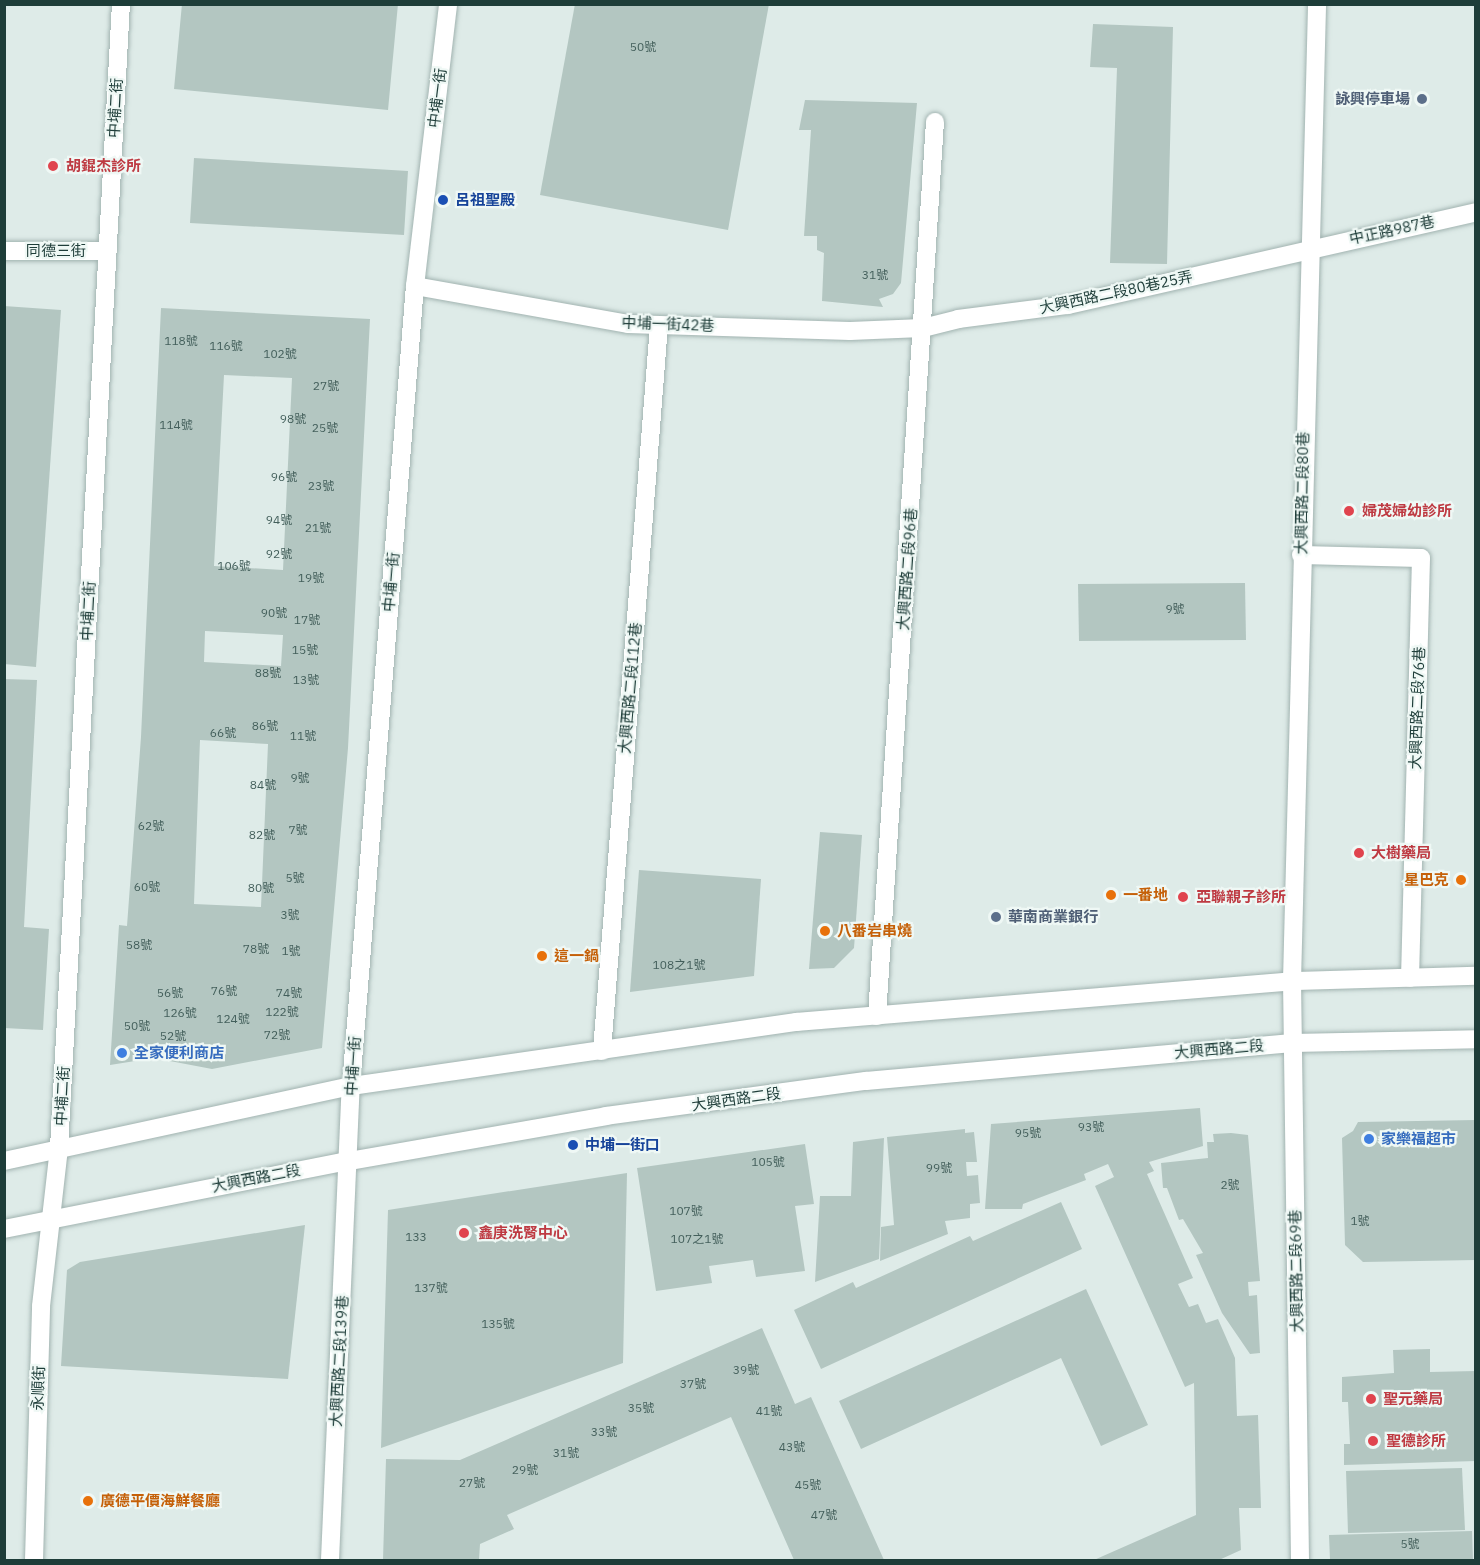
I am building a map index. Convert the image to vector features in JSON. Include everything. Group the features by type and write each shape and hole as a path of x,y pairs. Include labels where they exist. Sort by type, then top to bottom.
{"street":[{"name":"中埔二街","path":"49,1217 59,1148 122,4"},
{"name":"中埔一街","path":"349,1161 351,1086 415,286 448,4"},
{"name":"大興西路二段80巷","path":"1292,981 1308,249 1317,4"},
{"name":"大興西路二段96巷","path":"878,1016 935,122"},
{"name":"中正路987巷","path":"1308,249 1476,212"},
{"name":"大興西路二段80巷25弄","path":"923,328 958,319 1068,305 1308,249"},
{"name":"同德三街","path":"4,251 107,251"},
{"name":"中埔一街42巷","path":"415,286 628,324 850,331 923,328"},
{"name":"大興西路二段112巷","path":"602,1051 659,325"},
{"name":"大興西路二段76巷","path":"1301,555 1421,558 1410,978"},
{"path":"4,1161 351,1086 795,1022 1292,981 1476,976"},
{"name":"大興西路二段69巷","path":"1292,981 1300,1560"},
{"name":"大興西路二段","path":"4,1228 49,1217 349,1161 606,1116 866,1081 1292,1043 1476,1039"},
{"name":"大興西路二段139巷","path":"330,1560 349,1161"},
{"name":"永順街","path":"34,1560 41,1306 49,1217"}],"building":[{"path":"182,4 398,4 388,110 174,89"},
{"path":"575,4 769,4 728,230 540,195"},
{"path":"1093,24 1173,27 1167,264 1110,263 1117,68 1090,67"},
{"path":"805,100 917,103 901,283 893,294 879,299 883,307 822,301 824,253 817,250 817,236 804,236 811,130 799,130"},
{"path":"194,158 408,171 404,235 190,223"},
{"path":"4,306 61,310 36,667 4,664"},
{"path":"161,308 370,319 348,748 322,1048 212,1069 154,1058 110,1065 119,925 127,926 141,737","holes":["224,375 292,378 283,570 214,566","205,631 283,635 281,666 204,662","200,740 268,744 261,907 194,904"]},
{"path":"1245,583 1246,640 1079,641 1078,584"},
{"path":"4,679 37,680 24,927 49,929 43,1030 4,1028"},
{"path":"820,832 862,835 854,948 834,968 809,969"},
{"path":"639,870 761,879 754,976 630,992"},
{"path":"1200,1108 1203,1146 1149,1162 1154,1171 1147,1174 1193,1278 1178,1284 1189,1307 1198,1304 1206,1323 1218,1319 1235,1358 1237,1416 1258,1415 1261,1508 1239,1508 1241,1550 1219,1560 1094,1560 1196,1515 1194,1383 1185,1387 1095,1186 1114,1177 1108,1164 1084,1174 1086,1180 1023,1204 1022,1209 985,1209 991,1124"},
{"path":"1476,1120 1476,1260 1363,1262 1345,1245 1342,1138 1353,1131 1358,1122"},
{"path":"965,1129 965,1133 974,1132 977,1162 966,1162 967,1176 978,1175 980,1203 970,1204 970,1218 945,1221 948,1234 880,1261 881,1227 894,1225 887,1137"},
{"path":"1213,1134 1248,1135 1260,1281 1248,1282 1249,1296 1257,1295 1260,1353 1250,1354 1222,1313 1196,1255 1203,1253 1183,1219 1179,1220 1167,1188 1163,1188 1161,1163 1208,1158 1207,1142 1214,1142"},
{"path":"884,1138 879,1259 815,1282 820,1196 851,1196 853,1142"},
{"path":"805,1144 814,1204 795,1206 805,1271 756,1277 753,1260 709,1266 712,1283 656,1291 637,1168"},
{"path":"627,1173 623,1363 381,1448 388,1210"},
{"path":"1061,1202 1082,1249 821,1369 794,1310 853,1282 856,1288 970,1236 973,1241"},
{"path":"305,1225 288,1379 61,1366 67,1270 80,1262"},
{"path":"1086,1289 1148,1425 1101,1446 1061,1358 861,1449 839,1401"},
{"path":"762,1328 795,1404 811,1397 884,1560 794,1560 731,1417 507,1515 514,1529 480,1544 479,1560 383,1560 386,1459 460,1460"},
{"path":"1430,1349 1430,1372 1476,1371 1476,1461 1344,1465 1344,1444 1350,1444 1348,1402 1342,1402 1342,1377 1394,1373 1393,1350"},
{"path":"1462,1468 1465,1530 1348,1533 1346,1471"},
{"path":"1472,1531 1473,1560 1330,1560 1329,1535"}],"place":[{"name":"詠興停車場","path":"1422,99"},
{"name":"胡錕杰診所","path":"53,166"},
{"name":"呂祖聖殿","path":"443,200"},
{"name":"婦茂婦幼診所","path":"1349,511"},
{"name":"大樹藥局","path":"1359,853"},
{"name":"星巴克","path":"1461,880"},
{"name":"一番地","path":"1111,895"},
{"name":"亞聯親子診所","path":"1183,897"},
{"name":"華南商業銀行","path":"996,917"},
{"name":"八番岩串燒","path":"825,931"},
{"name":"這一鍋","path":"542,956"},
{"name":"全家便利商店","path":"122,1053"},
{"name":"家樂福超市","path":"1369,1139"},
{"name":"中埔一街口","path":"573,1145"},
{"name":"鑫庚洗腎中心","path":"464,1233"},
{"name":"聖元藥局","path":"1371,1399"},
{"name":"聖德診所","path":"1373,1441"},
{"name":"廣德平價海鮮餐廳","path":"88,1501"}]}
